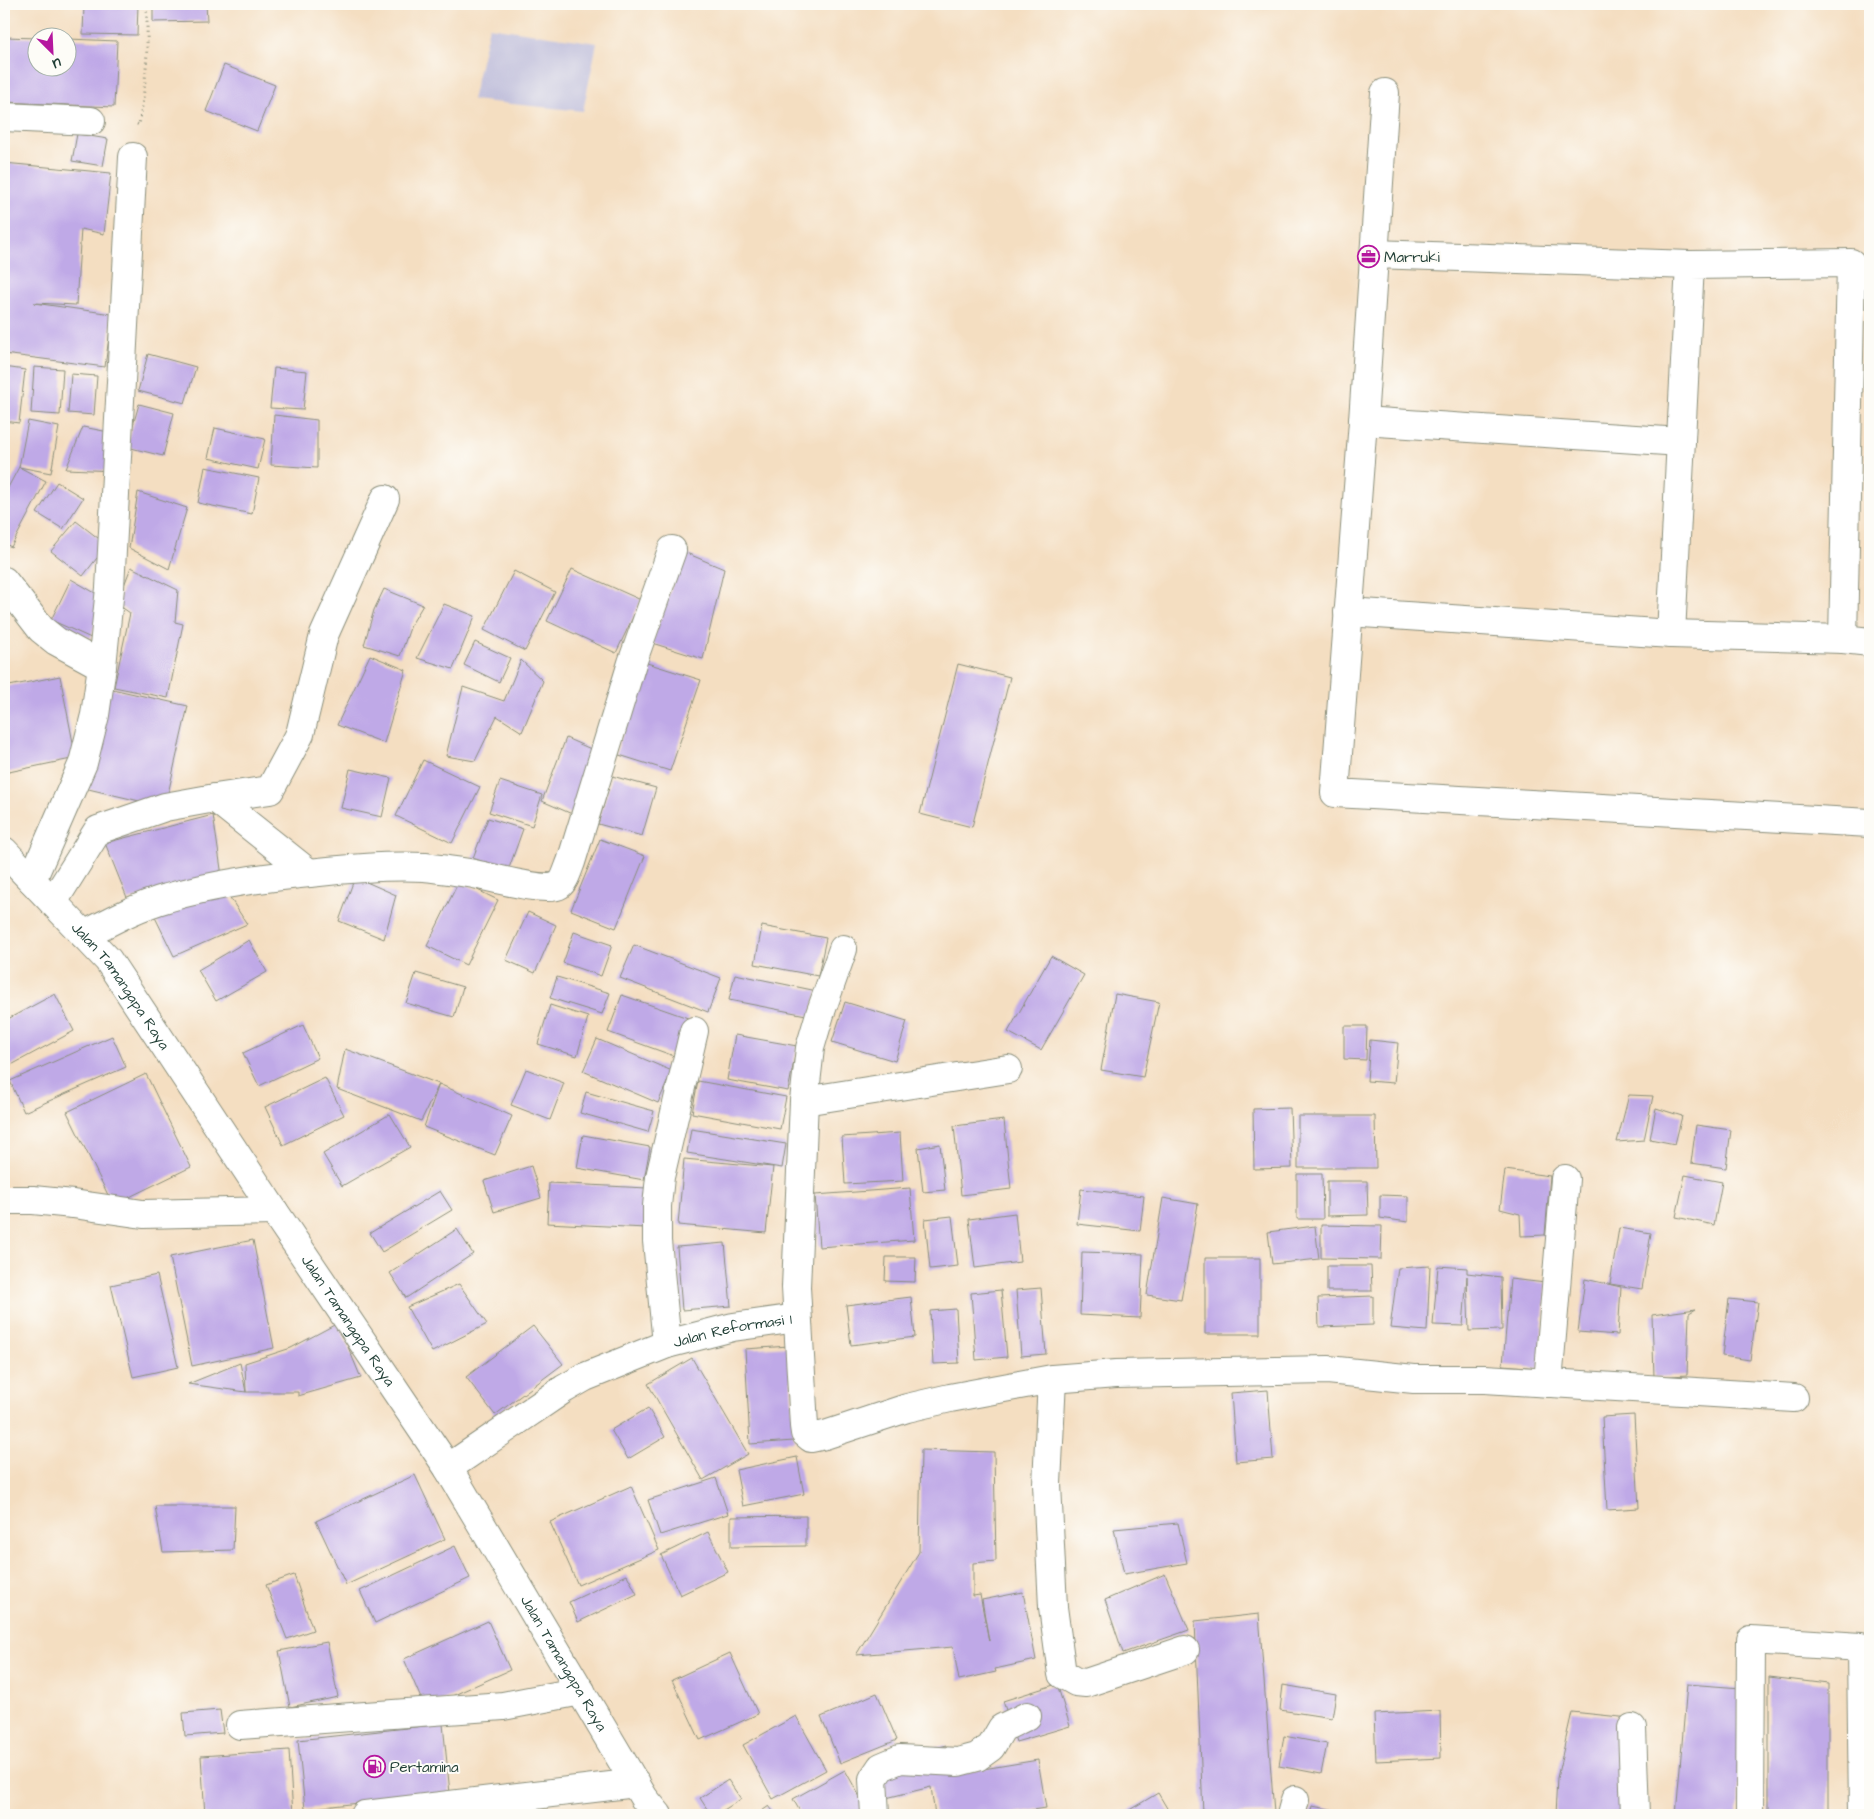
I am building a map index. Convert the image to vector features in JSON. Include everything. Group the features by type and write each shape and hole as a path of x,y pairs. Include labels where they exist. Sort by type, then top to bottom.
{"street":[{"path":"1385,93 1335,793 1870,823"},
{"path":"4,117 91,121"},
{"path":"32,880 83,763 95,715 102,666 110,588 133,157"},
{"path":"1374,254 1690,264 1851,264 1844,639"},
{"path":"1671,634 1690,264"},
{"path":"1363,421 1681,442"},
{"path":"53,902 98,830 165,806 270,790 300,734 324,635 385,499"},
{"path":"84,935 122,914 166,898 227,883 309,873 359,868 424,867 475,874 518,884 551,888 558,886 562,882 571,862 629,672 672,550"},
{"path":"4,581 42,629 56,641 102,666"},
{"path":"1348,612 1671,634 1844,639 1870,642"},
{"path":"215,798 309,873"},
{"name":"Jalan Tamangapa Raya","path":"4,852 108,960 274,1211 448,1468 636,1783 658,1815"},
{"name":"Jalan Reformasi 1","path":"448,1468 578,1382 667,1344 733,1327 796,1318 804,1101 810,1048 843,949"},
{"path":"667,1344 657,1241 657,1206 660,1177 694,1031"},
{"path":"804,1101 1008,1069"},
{"path":"1548,1383 1565,1179"},
{"path":"4,1200 33,1200 73,1204 143,1214 274,1211"},
{"path":"796,1318 804,1426 805,1433 811,1438 907,1408 950,1398 1052,1379 1116,1374 1328,1370 1414,1379 1485,1379 1794,1398"},
{"path":"1052,1379 1047,1484 1053,1608 1062,1674 1068,1679 1086,1683 1185,1650"},
{"path":"1750,1815 1751,1640 1861,1647 1863,1815"},
{"path":"240,1725 503,1706 581,1691"},
{"path":"875,1815 873,1779 881,1766 900,1759 958,1762 977,1757 991,1746 1002,1728 1027,1716"},
{"path":"1632,1728 1635,1815"},
{"path":"365,1815 636,1783"}],"path":[{"path":"91,121 139,125 148,35 146,4"}],"shaded area":[{"path":"489,27 597,43 583,111 472,100"}],"building":[{"path":"84,4 138,4 137,35 83,34"},
{"path":"153,4 206,4 207,21 153,22"},
{"path":"4,37 28,38 28,78 78,78 78,39 117,41 114,107 4,102"},
{"path":"224,65 275,85 257,131 206,111"},
{"path":"77,134 108,139 103,166 72,161"},
{"path":"4,163 111,173 104,234 81,229 76,305 34,303 112,314 105,367 4,354"},
{"path":"148,354 196,367 185,403 138,391"},
{"path":"4,367 25,370 19,423 4,421"},
{"path":"34,367 63,369 60,415 31,413"},
{"path":"274,368 307,371 303,410 270,408"},
{"path":"71,374 97,376 94,415 68,413"},
{"path":"139,404 174,413 163,456 127,447"},
{"path":"274,415 317,420 317,468 271,465"},
{"path":"28,421 59,427 51,473 19,467"},
{"path":"83,427 114,433 116,471 66,469"},
{"path":"215,428 265,439 258,469 208,458"},
{"path":"19,467 46,481 11,547 4,543 4,495"},
{"path":"205,467 259,478 252,514 198,503"},
{"path":"57,482 83,498 63,529 37,513"},
{"path":"138,492 187,508 169,569 129,548"},
{"path":"76,521 107,545 83,576 51,551"},
{"path":"684,552 724,569 703,659 652,643"},
{"path":"131,567 178,590 175,622 183,624 168,698 114,687 130,613 117,604"},
{"path":"572,569 641,600 616,653 547,621"},
{"path":"514,571 555,592 525,651 484,630"},
{"path":"71,579 102,597 91,638 51,620"},
{"path":"384,589 423,605 411,625 400,656 364,645 374,610"},
{"path":"444,604 475,616 453,669 417,658"},
{"path":"475,642 510,658 499,682 464,665"},
{"path":"370,655 406,670 384,743 337,725"},
{"path":"521,660 543,681 522,732 497,716 475,761 446,756 463,687 504,701"},
{"path":"647,663 701,680 670,771 616,754"},
{"path":"958,664 1010,677 972,827 920,814"},
{"path":"60,676 76,758 4,773 4,687"},
{"path":"108,688 188,706 165,807 84,788"},
{"path":"566,738 600,753 579,817 542,801"},
{"path":"423,760 480,787 452,843 396,816"},
{"path":"350,769 391,778 382,817 341,808"},
{"path":"612,776 656,788 642,836 598,824"},
{"path":"500,781 542,795 532,826 489,812"},
{"path":"213,815 222,876 128,900 105,843"},
{"path":"488,818 523,829 508,871 473,858"},
{"path":"600,839 645,856 616,928 571,910"},
{"path":"355,877 396,895 384,939 339,921"},
{"path":"459,881 498,900 466,965 427,946"},
{"path":"225,890 247,924 174,956 151,909"},
{"path":"528,912 556,925 535,973 506,960"},
{"path":"762,926 826,938 818,976 755,964"},
{"path":"574,932 612,945 601,976 563,963"},
{"path":"249,940 267,972 216,1001 198,970"},
{"path":"634,945 721,978 708,1012 620,978"},
{"path":"1051,956 1084,975 1041,1050 1008,1032"},
{"path":"416,973 463,987 454,1017 406,1003"},
{"path":"735,974 817,991 811,1016 729,1000"},
{"path":"557,977 610,993 602,1014 550,998"},
{"path":"55,994 74,1031 4,1069 4,1021"},
{"path":"1115,994 1159,1002 1143,1077 1101,1070"},
{"path":"622,995 688,1018 674,1056 608,1032"},
{"path":"845,1002 907,1021 895,1061 832,1042"},
{"path":"550,1005 588,1017 577,1056 538,1044"},
{"path":"303,1025 318,1058 259,1086 243,1053"},
{"path":"1344,1026 1367,1026 1366,1060 1344,1059"},
{"path":"735,1035 797,1046 788,1091 727,1080"},
{"path":"112,1036 126,1067 24,1112 10,1081"},
{"path":"597,1039 672,1071 658,1103 583,1071"},
{"path":"1370,1040 1398,1043 1394,1083 1367,1081"},
{"path":"345,1049 439,1084 421,1121 337,1089"},
{"path":"526,1069 564,1083 550,1120 511,1105"},
{"path":"146,1074 191,1167 113,1205 67,1112"},
{"path":"325,1078 344,1115 283,1145 265,1107"},
{"path":"698,1081 786,1097 780,1129 692,1113"},
{"path":"439,1084 512,1116 495,1155 424,1127"},
{"path":"586,1092 654,1111 648,1132 580,1113"},
{"path":"1629,1095 1653,1096 1644,1140 1617,1142"},
{"path":"1290,1108 1292,1168 1254,1169 1253,1109"},
{"path":"1656,1108 1682,1116 1675,1144 1650,1139"},
{"path":"390,1114 410,1147 342,1186 323,1154"},
{"path":"1298,1116 1375,1116 1376,1168 1298,1168"},
{"path":"1004,1120 1011,1189 961,1195 954,1126"},
{"path":"1696,1125 1731,1130 1726,1168 1691,1163"},
{"path":"691,1129 786,1144 782,1168 687,1153"},
{"path":"900,1133 903,1181 845,1184 842,1137"},
{"path":"583,1135 650,1147 644,1180 577,1168"},
{"path":"940,1144 945,1190 923,1192 918,1148"},
{"path":"684,1159 773,1167 766,1233 678,1225"},
{"path":"531,1166 541,1198 494,1212 484,1181"},
{"path":"1505,1170 1550,1176 1545,1235 1521,1236 1520,1214 1500,1209"},
{"path":"1297,1174 1322,1174 1323,1219 1297,1219"},
{"path":"1685,1175 1722,1182 1714,1225 1676,1217"},
{"path":"1327,1181 1367,1181 1368,1215 1327,1216"},
{"path":"549,1183 647,1188 646,1228 547,1223"},
{"path":"910,1188 914,1240 819,1247 815,1195"},
{"path":"1081,1189 1144,1196 1140,1231 1077,1224"},
{"path":"440,1191 452,1210 382,1252 370,1233"},
{"path":"1380,1195 1408,1196 1408,1222 1380,1218"},
{"path":"1163,1198 1198,1204 1181,1300 1147,1295"},
{"path":"1015,1213 1020,1262 975,1268 969,1219"},
{"path":"952,1216 958,1266 930,1269 925,1219"},
{"path":"1321,1225 1382,1226 1381,1259 1321,1258"},
{"path":"1315,1226 1319,1259 1272,1264 1268,1232"},
{"path":"1619,1228 1651,1233 1642,1289 1610,1284"},
{"path":"457,1229 473,1254 406,1298 390,1273"},
{"path":"253,1240 274,1348 192,1366 170,1257"},
{"path":"725,1243 731,1306 682,1310 677,1247"},
{"path":"1082,1252 1143,1254 1140,1318 1080,1315"},
{"path":"886,1257 916,1257 915,1282 885,1281"},
{"path":"1205,1258 1260,1258 1260,1334 1205,1334"},
{"path":"1327,1266 1371,1266 1372,1291 1327,1291"},
{"path":"1430,1266 1427,1331 1390,1328 1398,1268"},
{"path":"1438,1266 1467,1268 1467,1273 1501,1277 1502,1330 1469,1331 1467,1276 1463,1326 1433,1325"},
{"path":"157,1275 178,1367 133,1377 111,1285"},
{"path":"1510,1279 1546,1283 1539,1368 1503,1365"},
{"path":"1585,1279 1621,1287 1618,1335 1578,1332"},
{"path":"459,1284 487,1324 432,1352 407,1307"},
{"path":"1041,1288 1046,1354 1021,1356 1016,1290"},
{"path":"1001,1290 1007,1357 976,1360 971,1293"},
{"path":"1373,1296 1373,1325 1319,1327 1318,1298"},
{"path":"911,1297 915,1337 851,1345 846,1305"},
{"path":"1729,1299 1758,1302 1750,1360 1722,1356"},
{"path":"956,1309 959,1363 933,1364 930,1311"},
{"path":"1696,1309 1689,1313 1687,1375 1654,1377 1652,1315"},
{"path":"338,1323 361,1378 298,1396 298,1392 246,1392 245,1363 291,1348"},
{"path":"533,1326 563,1364 495,1415 466,1377"},
{"path":"789,1346 794,1441 750,1444 745,1349"},
{"path":"692,1358 748,1454 703,1480 648,1384"},
{"path":"240,1363 246,1392 188,1384"},
{"path":"1268,1390 1273,1459 1236,1462 1231,1393"},
{"path":"648,1408 665,1437 628,1459 611,1430"},
{"path":"1634,1415 1639,1508 1607,1510 1602,1417"},
{"path":"921,1450 994,1452 996,1561 973,1563 973,1596 980,1595 989,1641 982,1600 1023,1592 1036,1660 995,1669 996,1672 959,1680 953,1647 856,1655 919,1552"},
{"path":"797,1457 804,1494 743,1506 736,1470"},
{"path":"415,1475 445,1539 346,1585 316,1521"},
{"path":"716,1478 728,1514 660,1535 648,1500"},
{"path":"631,1486 659,1550 578,1585 550,1522"},
{"path":"155,1506 235,1506 233,1550 163,1552"},
{"path":"806,1516 806,1546 731,1547 731,1517"},
{"path":"1178,1523 1187,1563 1124,1574 1114,1529"},
{"path":"708,1532 728,1572 680,1595 661,1555"},
{"path":"455,1546 470,1578 375,1623 360,1591"},
{"path":"1165,1574 1189,1630 1123,1653 1105,1600"},
{"path":"294,1575 313,1630 287,1639 266,1585"},
{"path":"627,1575 637,1594 578,1622 569,1602"},
{"path":"1259,1614 1274,1813 1203,1814 1195,1621"},
{"path":"488,1621 510,1670 425,1708 404,1659"},
{"path":"327,1642 338,1697 290,1707 279,1651"},
{"path":"730,1653 758,1714 700,1740 672,1680"},
{"path":"1769,1677 1828,1684 1828,1815 1769,1815"},
{"path":"1057,1684 1070,1726 1016,1742 1003,1701"},
{"path":"1687,1684 1741,1688 1737,1815 1676,1815"},
{"path":"1283,1685 1336,1694 1332,1718 1280,1710"},
{"path":"877,1693 897,1740 840,1763 821,1717"},
{"path":"220,1710 223,1733 185,1736 183,1713"},
{"path":"1440,1711 1441,1758 1376,1761 1374,1714"},
{"path":"1572,1712 1630,1718 1622,1815 1555,1815 1557,1778"},
{"path":"796,1716 826,1770 773,1799 743,1745"},
{"name":"Pertamina","path":"443,1724 450,1793 305,1809 298,1740"},
{"path":"1284,1736 1327,1744 1321,1774 1279,1766"},
{"path":"946,1745 947,1775 1038,1760 1046,1808 1002,1815 935,1815 931,1787 886,1798 882,1761"},
{"path":"289,1750 293,1815 205,1815 201,1756"},
{"path":"845,1770 870,1815 802,1815 793,1799"},
{"path":"728,1780 741,1799 716,1815 711,1815 700,1798"},
{"path":"1158,1793 1171,1815 1121,1815"},
{"path":"769,1806 776,1815 756,1815"},
{"path":"1312,1806 1358,1814 1358,1815 1310,1815"}],"place":[{"name":"Marruki","path":"1368,257"},
{"name":"Pertamina","path":"374,1767"}]}
